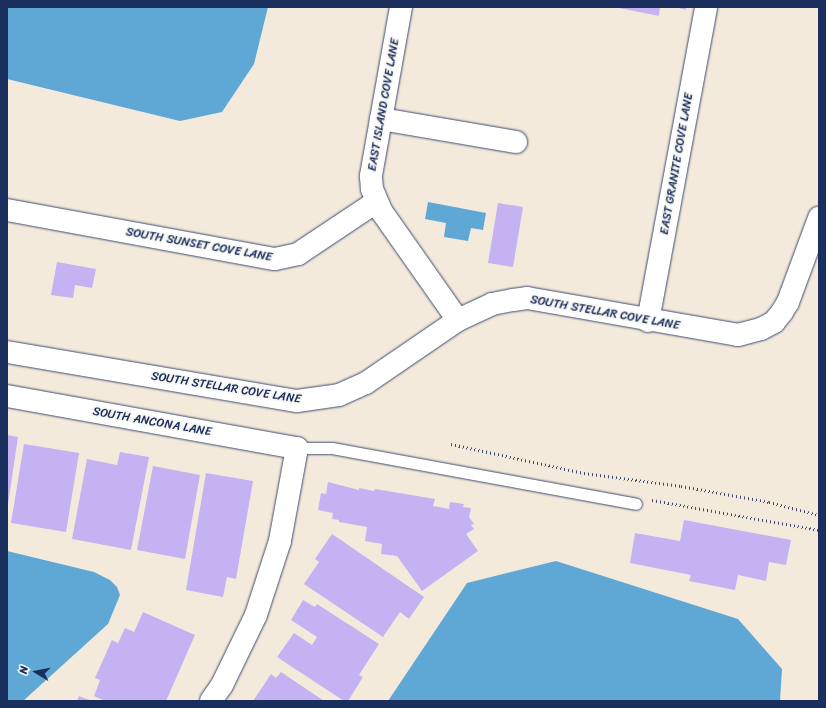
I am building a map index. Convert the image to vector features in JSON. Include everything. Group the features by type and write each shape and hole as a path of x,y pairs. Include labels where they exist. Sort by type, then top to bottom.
{"street":[{"name":"EAST ISLAND COVE LANE","path":"401,7 371,176 376,202 458,320"},
{"name":"EAST GRANITE COVE LANE","path":"648,320 706,7"},
{"path":"381,119 516,142"},
{"name":"SOUTH SUNSET COVE LANE","path":"7,210 275,259 298,254 376,202"},
{"name":"SOUTH STELLAR COVE LANE","path":"7,352 297,401 320,400 339,395 366,383 458,320 492,304 527,298 738,335 761,330 774,322 788,302 819,218"},
{"name":"SOUTH ANCONA LANE","path":"7,396 297,448"},
{"path":"211,701 222,685 256,615 280,541 297,448"}],"lane":[{"path":"297,448 332,448 636,504"}],"path":[{"path":"451,444 584,473 681,486 768,502 819,515"},
{"path":"636,504 645,499 819,530"}],"water":[{"path":"7,7 268,7 254,64 222,112 180,121 7,79"},
{"path":"428,202 486,213 483,230 471,228 468,241 444,237 446,223 425,219"},
{"path":"7,551 94,572 110,580 117,587 120,595 108,624 23,701 7,701"},
{"path":"556,561 738,619 782,669 780,701 388,701 467,583"}],"building":[{"path":"614,7 660,7 659,16"},
{"path":"675,7 686,7 686,10"},
{"path":"498,203 523,207 513,267 488,263"},
{"path":"57,262 96,269 92,288 75,285 73,298 51,295"},
{"path":"7,435 18,437 8,504 7,504"},
{"path":"24,444 79,453 66,532 11,523"},
{"path":"120,452 149,457 131,550 72,539 87,459 117,465"},
{"path":"153,466 200,475 185,559 137,550"},
{"path":"206,473 253,481 236,579 227,577 223,597 186,590"},
{"path":"328,482 359,490 359,488 374,491 375,489 435,499 433,506 449,509 450,502 464,504 463,507 471,508 469,517 474,524 471,525 474,529 466,534 478,551 422,591 397,556 381,554 382,544 365,541 367,527 339,522 339,520 332,519 333,513 318,510 321,493 326,494"},
{"path":"684,520 791,540 786,565 769,562 766,581 738,575 735,590 689,581 691,575 630,563 635,533 680,541"},
{"path":"332,534 424,597 409,619 400,612 383,637 304,584 319,562 315,559"},
{"path":"303,600 315,607 317,604 379,644 359,675 363,677 348,701 344,701 277,657 294,633 312,645 317,637 291,620"},
{"path":"143,612 195,635 166,701 105,701 94,696 100,680 95,678 112,640 118,643 125,628 134,632"},
{"path":"281,672 324,701 253,701 271,674 276,678"},
{"path":"79,696 92,701 77,701"}]}
